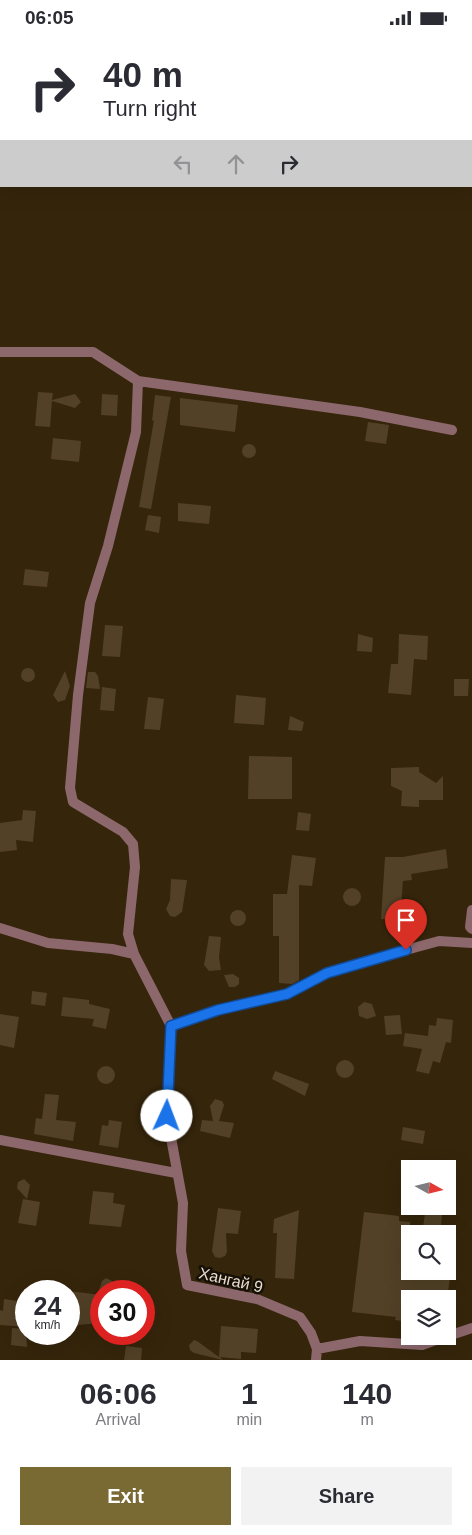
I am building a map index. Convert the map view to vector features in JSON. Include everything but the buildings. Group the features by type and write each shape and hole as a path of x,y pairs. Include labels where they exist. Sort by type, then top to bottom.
{"street":[{"path":"0,352 92,352 138,381 360,412 452,430"},
{"path":"0,1140 176,1173 167,1116 171,1026 134,954 128,935 135,867 133,844 123,831 73,802 70,789 78,695 90,603 108,546 136,432 138,381"},
{"path":"472,910 470,927 472,929"},
{"path":"0,928 48,943 112,949 134,954"},
{"path":"171,1026 218,1010 287,994 327,973 420,946 439,941 472,943"},
{"name":"Хангай 9","path":"176,1173 183,1203 181,1251 187,1285 257,1299 300,1317 312,1333 317,1355"},
{"path":"456,1333 472,1328"},
{"path":"317,1355 360,1341 401,1344"}],"route":[{"path":"167,1116 171,1026 218,1010 287,994 327,973 406,950"}]}
